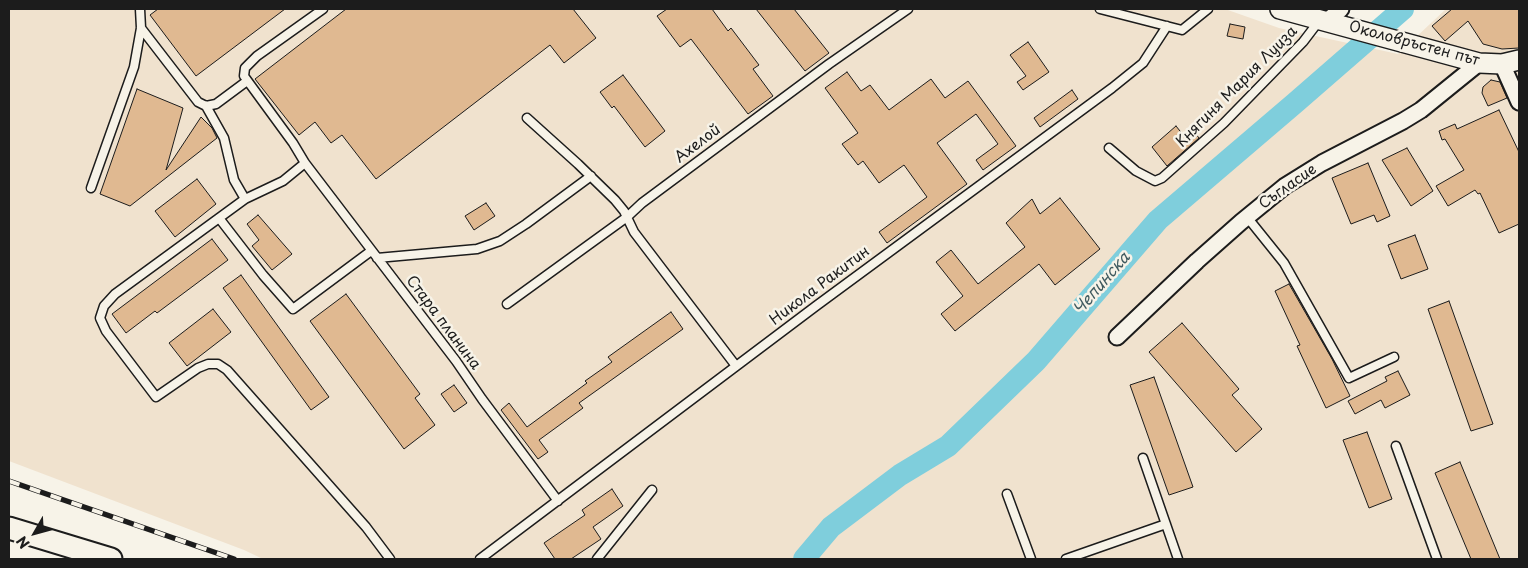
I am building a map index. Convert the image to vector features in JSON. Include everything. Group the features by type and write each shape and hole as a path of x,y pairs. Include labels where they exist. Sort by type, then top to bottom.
{"main road":[{"path":"9,528 112,559"}],"street":[{"name":"Околовръстен път","path":"1280,9 1332,17 1479,63 1511,62"},
{"path":"1511,62 1519,102"},
{"name":"Съгласие","path":"1117,337 1197,261 1285,186 1322,163 1404,122 1479,63"}],"lane":[{"path":"91,188 134,67 141,28 140,9"},
{"path":"206,106 216,104 245,78 245,68 257,56 323,9"},
{"name":"Ахелой","path":"506,304 627,217 650,197 828,64 908,9"},
{"path":"1100,9 1182,30 1208,9"},
{"name":"Княгиня Мария Луиза","path":"1109,148 1136,171 1155,181 1170,172 1224,123 1303,42 1332,17"},
{"name":"Никола Ракитин","path":"480,559 736,366 1112,88 1143,63 1167,26"},
{"path":"141,28 194,98 206,106 224,138 234,180 245,199"},
{"name":"Стара планина","path":"245,78 306,163 456,361 558,501"},
{"path":"527,118 615,200 627,217 634,232 736,366"},
{"path":"306,163 283,181 245,199 114,294 104,306 100,318 106,331 156,397 198,368 208,364 218,364 226,370 366,527 390,559"},
{"path":"377,258 477,249 500,241 591,176"},
{"path":"1247,217 1284,263 1349,378 1394,357"},
{"path":"219,218 263,275 293,309 372,251"},
{"path":"1396,446 1437,559"},
{"path":"1143,458 1178,559"},
{"path":"597,559 652,490"},
{"path":"1007,494 1031,559"},
{"path":"1066,559 1166,524"}],"shaded area":[{"path":"9,9 1225,9 1279,28 1398,54 1446,9 1519,9 1519,559 263,559 244,550 9,461"}],"building":[{"path":"158,9 285,9 196,76 150,15"},
{"path":"346,9 573,9 596,38 564,63 550,45 376,179 342,135 331,143 315,122 299,135 255,79"},
{"path":"667,9 712,9 728,31 731,28 759,65 753,69 773,96 748,114 691,39 680,47 657,16"},
{"path":"756,9 794,9 829,53 805,71"},
{"path":"1452,9 1519,9 1519,48 1502,49 1483,44 1468,21 1445,41 1432,26"},
{"path":"1230,24 1245,27 1243,39 1227,36"},
{"path":"1028,42 1049,72 1023,90 1017,82 1026,76 1010,55"},
{"path":"847,72 861,91 870,85 889,110 931,79 945,98 968,81 1016,146 983,170 976,160 998,144 976,114 937,143 967,184 887,243 879,232 927,197 904,165 879,183 863,161 858,165 842,144 858,133 825,88"},
{"path":"623,75 665,131 645,147 614,106 612,108 600,92"},
{"path":"1491,80 1500,82 1507,98 1488,106 1482,93 1483,87"},
{"path":"137,89 183,108 166,170 201,117 212,128 217,138 130,206 100,194"},
{"path":"1072,90 1078,99 1040,127 1034,118"},
{"path":"1499,110 1519,152 1519,224 1499,233 1480,193 1478,194 1475,190 1448,206 1436,186 1464,170 1445,139 1442,140 1439,131 1455,124 1457,129"},
{"path":"1176,126 1184,136 1192,129 1199,138 1167,166 1152,147"},
{"path":"1407,148 1433,191 1411,206 1382,160"},
{"path":"1368,163 1390,216 1377,222 1374,215 1351,224 1332,178"},
{"path":"197,179 216,204 175,237 155,211"},
{"path":"1060,198 1100,249 1055,285 1039,264 955,331 941,314 963,296 936,262 951,250 978,284 1025,247 1006,223 1032,199 1040,214"},
{"path":"486,203 495,216 474,230 465,216"},
{"path":"258,215 292,254 272,270 252,246 259,240 247,224"},
{"path":"1415,235 1428,269 1401,279 1388,245"},
{"path":"212,239 228,260 157,313 155,311 126,333 112,314"},
{"path":"241,275 329,397 311,410 223,288"},
{"path":"1289,284 1332,359 1350,396 1326,408 1297,346 1300,345 1275,291"},
{"path":"346,294 420,394 415,398 435,425 404,449 310,321"},
{"path":"1449,301 1493,424 1471,431 1428,309"},
{"path":"213,309 231,332 187,366 169,343"},
{"path":"671,312 683,329 579,403 583,408 539,440 548,452 538,459 501,410 509,403 527,427 612,362 608,357"},
{"path":"1182,323 1239,389 1232,395 1262,429 1236,452 1149,352"},
{"path":"1398,371 1410,395 1385,408 1381,400 1355,414 1348,401 1387,381 1385,377"},
{"path":"1154,377 1193,487 1169,495 1130,385"},
{"path":"454,385 467,403 454,412 441,394"},
{"path":"1367,432 1392,499 1369,508 1343,440"},
{"path":"1460,462 1500,559 1471,559 1435,473"},
{"path":"612,489 623,506 593,527 601,539 571,559 555,559 544,543 585,515 582,510"}],"waterway":[{"name":"Чепинска","path":"804,559 831,527 900,475 948,446 1036,361 1158,220 1403,9"}],"railway":[{"path":"9,481 234,559"}]}
